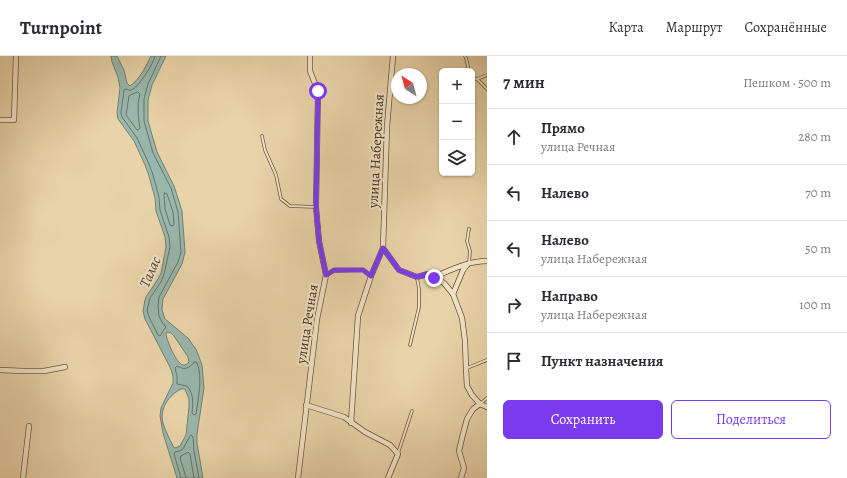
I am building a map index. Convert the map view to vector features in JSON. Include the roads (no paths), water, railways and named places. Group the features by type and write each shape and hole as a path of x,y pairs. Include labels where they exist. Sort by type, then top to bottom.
{"street":[{"path":"0,120 14,120 16,56"},
{"name":"улица Речная","path":"298,478 317,319 326,275 319,241 316,207 318,91 310,71 310,56"},
{"name":"улица Набережная","path":"351,423 358,316 371,276 383,248 387,126 393,56"},
{"path":"383,248 399,270 417,277 428,274 444,283 453,294 462,318 465,341 467,386 472,395 480,404 487,407"},
{"path":"434,278 469,263 487,261"},
{"path":"453,294 463,270 469,263"},
{"path":"0,370 44,371 65,367"},
{"path":"461,478 464,468 459,451 462,438 467,419 473,409 480,404"},
{"path":"306,405 344,417 365,432 390,445 398,454 388,478"},
{"path":"23,478 29,426"}],"lane":[{"path":"465,56 468,68"},
{"path":"487,75 477,79 487,89"},
{"path":"262,136 265,150 276,175 281,199 290,206 316,207"},
{"path":"469,229 467,241 470,251 469,263"},
{"path":"326,275 334,270 363,270 371,276"},
{"path":"410,345 419,307 417,277"},
{"path":"466,369 487,360"},
{"path":"480,404 487,398"},
{"path":"398,454 412,412"}],"water":[{"path":"111,56 117,56 124,70 127,83 130,86 140,76 151,56 166,56 152,85 148,100 148,121 157,152 174,186 182,211 185,252 182,264 163,299 162,310 165,319 189,339 196,349 202,365 204,388 197,443 203,478 177,478 163,433 160,416 161,408 173,383 173,376 170,367 145,319 143,311 146,297 161,273 166,247 165,237 156,211 155,198 145,165 134,141 118,119 117,113 120,88 118,77","holes":["167,332 174,336 188,357 189,362 186,364 183,365 180,363 172,351 168,342","181,389 185,389 189,399 189,407 186,435 180,446 175,448 166,432 162,413 169,399"]}],"water label":[{"name":"Талас","path":"150,272"}]}
